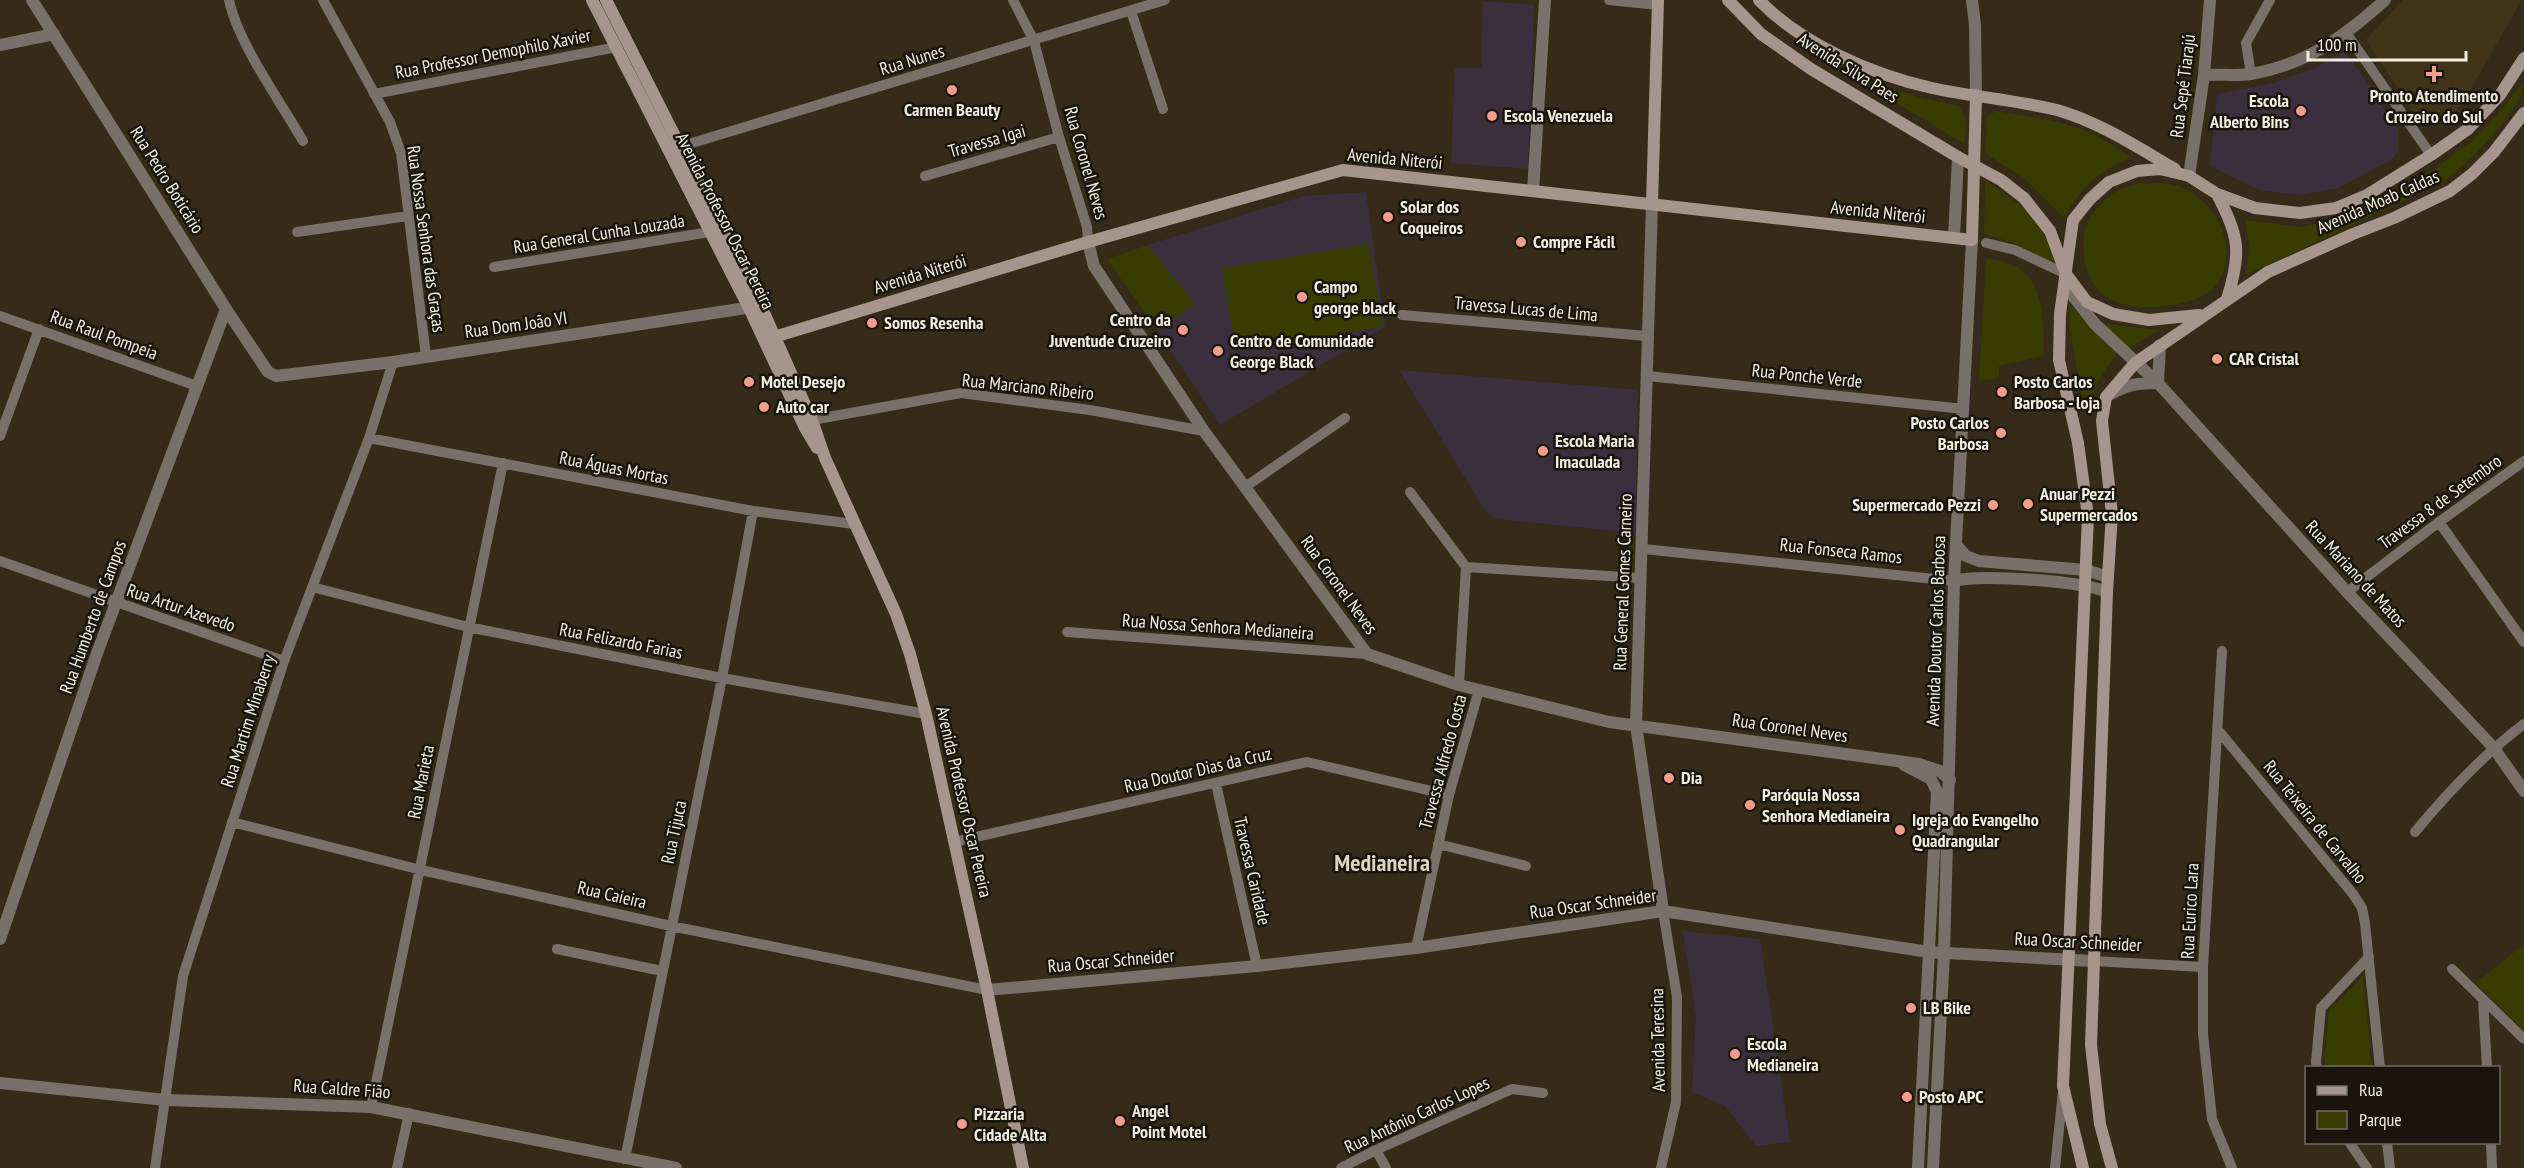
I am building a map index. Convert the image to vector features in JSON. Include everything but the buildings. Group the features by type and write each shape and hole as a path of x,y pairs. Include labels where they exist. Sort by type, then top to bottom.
{"main road":[{"name":"Avenida Professor Oscar Pereira","path":"592,0 675,148 710,232 755,307"},
{"name":"Avenida Professor Oscar Pereira","path":"606,0 675,148 755,307 805,428 825,458"},
{"name":"Avenida Silva Paes","path":"1728,0 1761,34 1812,69 1958,157 2001,180 2024,198 2050,231 2066,274"},
{"name":"Avenida Silva Paes","path":"1759,0 1818,45 1868,68 1930,88 2057,110 2094,123 2188,176"},
{"name":"Rua General Gomes Carneiro","path":"1652,204 1658,2"},
{"name":"Avenida Moab Caldas","path":"2203,315 2150,320 2113,314 2087,302 2066,274 2073,219 2109,182 2137,171 2160,169 2188,176 2217,194 2255,208 2300,213 2336,208 2367,195 2468,129 2500,94 2524,58"},
{"name":"Avenida Doutor Carlos Barbosa","path":"1972,240 1976,95"},
{"name":"Avenida Moab Caldas","path":"2106,397 2135,363 2272,270 2394,218 2450,190 2472,174 2494,152 2524,113"},
{"name":"Avenida Niterói","path":"769,338 1088,242 1343,170 1972,240"},
{"path":"2217,194 2233,225 2237,249 2235,272 2227,299"},
{"path":"2066,274 2060,314 2059,360 2078,443 2088,516 2063,1086 2083,1168"},
{"name":"Avenida Professor Oscar Pereira","path":"769,338 812,420 825,458 896,614 910,654 926,714 987,990 1023,1168"},
{"path":"2106,397 2102,421 2112,514 2107,592 2091,1045 2100,1124 2112,1168"}],"street":[{"name":"Rua Pedro Boticário","path":"32,0 226,309 268,372 276,376"},
{"path":"229,0 232,16 241,35 303,141"},
{"name":"Rua Nossa Senhora das Graças","path":"323,0 390,122 401,153 426,356"},
{"name":"Rua Coronel Neves","path":"1013,0 1034,41 1059,137 1087,227 1094,266 1204,431 1367,654 1460,685 1608,722 1919,764 1940,771 1950,780"},
{"name":"Rua Nunes","path":"675,148 1165,0"},
{"path":"1533,191 1545,0"},
{"path":"1609,0 1658,2"},
{"path":"1972,0 1975,25 1976,95"},
{"name":"Rua Sepé Tiarajú","path":"2188,176 2204,75 2210,0"},
{"path":"2251,74 2246,43 2270,0"},
{"path":"2204,75 2251,74 2304,59 2347,34 2385,0"},
{"path":"1131,11 1163,109"},
{"path":"0,45 54,34"},
{"path":"2347,34 2431,155"},
{"name":"Rua Professor Demophilo Xavier","path":"374,94 617,47"},
{"name":"Travessa Igai","path":"925,176 1059,137"},
{"path":"1954,238 1958,157"},
{"name":"Rua General Gomes Carneiro","path":"1652,204 1636,725 1663,911"},
{"path":"297,232 408,216"},
{"name":"Rua General Cunha Louzada","path":"494,267 710,232"},
{"name":"Avenida Doutor Carlos Barbosa","path":"1933,1168 1944,953 1954,581 1972,240"},
{"path":"1986,243 2015,250 2066,274"},
{"name":"Rua Mariano de Matos","path":"2066,274 2073,296 2095,324 2158,383 2493,747 2524,791"},
{"name":"Rua Dom João VI","path":"276,376 393,362 755,307"},
{"name":"Rua Humberto de Campos","path":"0,939 96,656 226,309"},
{"name":"Travessa Lucas de Lima","path":"1402,315 1647,336"},
{"name":"Rua Raul Pompeia","path":"0,316 197,386"},
{"path":"0,436 39,330"},
{"path":"2106,397 2124,386 2158,383 2160,345"},
{"name":"Rua Martim Minaberry","path":"155,1168 166,1100 178,994 284,662 369,438 393,362"},
{"name":"Rua Ponche Verde","path":"1647,376 1964,409"},
{"name":"Rua Marciano Ribeiro","path":"812,420 961,393 1090,410 1204,431"},
{"path":"1245,487 1345,418"},
{"name":"Rua Águas Mortas","path":"369,438 753,511 854,524"},
{"name":"Travessa 8 de Setembro","path":"2348,592 2439,522 2524,461"},
{"name":"Rua Marieta","path":"371,1107 503,463"},
{"path":"1410,492 1466,567 1460,685"},
{"name":"Rua Tijuca","path":"625,1163 753,511"},
{"path":"2439,522 2524,642"},
{"path":"1957,546 1966,556 1979,561 2086,570 2108,578"},
{"name":"Rua Fonseca Ramos","path":"1643,549 1954,581 1979,577 2085,585 2107,592"},
{"name":"Rua Artur Azevedo","path":"0,561 284,662"},
{"path":"1466,567 1641,578"},
{"name":"Rua Felizardo Farias","path":"312,587 468,627 722,678 926,714"},
{"name":"Rua Nossa Senhora Medianeira","path":"1067,632 1367,654"},
{"name":"Rua Eurico Lara","path":"2222,651 2203,967 2203,1034 2212,1119 2232,1168"},
{"name":"Travessa Alfredo Costa","path":"1416,948 1449,795 1479,690"},
{"path":"2415,832 2444,796 2493,747 2524,724"},
{"name":"Rua Teixeira de Carvalho","path":"2218,730 2353,894 2362,908 2366,923 2380,1066"},
{"name":"Rua Doutor Dias da Cruz","path":"954,842 1307,762 1449,795"},
{"path":"1898,762 1931,779 1937,792 1918,1168"},
{"name":"Travessa Caridade","path":"1216,784 1257,966"},
{"name":"Rua Caieira","path":"232,822 421,870 671,926 987,990"},
{"path":"1438,844 1526,866"},
{"name":"Rua Oscar Schneider","path":"987,990 1257,966 1416,948 1663,911 1944,953 2203,967"},
{"name":"Avenida Teresina","path":"1661,1168 1676,1102 1677,997 1663,911"},
{"path":"557,949 662,971"},
{"path":"2317,1066 2321,1008 2369,957"},
{"path":"2452,969 2524,1039"},
{"path":"2483,999 2487,1066"},
{"name":"Rua Caldre Fião","path":"0,1083 166,1100 371,1107 409,1113 625,1163 676,1168"},
{"path":"2055,1168 2063,1086"},
{"name":"Rua Antônio Carlos Lopes","path":"1341,1168 1512,1089 1543,1093"},
{"path":"397,1168 409,1113"},
{"path":"2350,1144 2363,1167"},
{"path":"2387,1144 2390,1168"},
{"path":"2491,1144 2492,1168"},
{"path":"1376,1150 1386,1168"}],"shaded area":[{"name":"Pronto Atendimento Cruzeiro do Sul","path":"2403,0 2522,0 2461,106 2435,126 2421,123 2366,40"},
{"name":"Escola Venezuela","path":"1483,1 1534,5 1528,169 1451,163 1455,68 1481,68"},
{"name":"Escola Alberto Bins","path":"2345,51 2398,128 2398,152 2391,160 2338,188 2299,195 2259,190 2210,166 2217,94 2274,83 2315,68"},
{"path":"1366,192 1385,327 1220,425 1157,330 1194,304 1148,245 1304,196"},
{"name":"Escola Maria Imaculada","path":"1399,370 1638,390 1635,533 1496,519 1486,512"},
{"name":"Escola Medianeira","path":"1683,931 1760,939 1790,1142 1756,1146 1725,1106 1692,1092 1696,1016"}],"green space":[{"path":"1856,78 1922,98 1959,106 1966,119 1964,144"},
{"path":"2524,81 2522,93 2505,121 2467,162 2445,181 2246,275 2249,246 2245,220 2302,227 2349,216 2437,167 2471,142 2498,114"},
{"path":"1996,111 2055,121 2090,132 2132,157 2109,168 2092,181 2078,196 2064,218 2025,179 1985,153 1987,117"},
{"path":"1985,180 2009,196 2036,222 2056,259 2052,264 2017,245 1984,233"},
{"path":"2141,183 2170,184 2186,189 2207,206 2222,229 2226,241 2225,268 2219,281 2205,295 2179,304 2153,307 2134,306 2106,297 2094,285 2087,269 2083,242 2088,221 2111,195 2121,189"},
{"name":"Campo george black","path":"1369,244 1382,327 1236,351 1222,268"},
{"path":"1148,245 1195,304 1157,330 1107,259"},
{"path":"1986,259 2005,262 2020,269 2030,279 2037,291 2041,306 2044,356 1999,366 1999,378 1979,381"},
{"path":"2069,304 2117,353 2097,384 2086,418 2070,330"},
{"path":"2103,324 2159,330 2127,349"},
{"path":"2524,944 2524,1031 2476,983"},
{"path":"2363,976 2372,1066 2326,1066 2324,1059 2329,1011"}],"place":[{"name":"Pronto Atendimento Cruzeiro do Sul","path":"2434,74"},
{"name":"Carmen Beauty","path":"952,90"},
{"name":"Escola Alberto Bins","path":"2301,111"},
{"name":"Escola Venezuela","path":"1492,116"},
{"name":"Solar dos Coqueiros","path":"1388,217"},
{"name":"Compre Fácil","path":"1521,242"},
{"name":"Campo george black","path":"1302,297"},
{"name":"Somos Resenha","path":"872,323"},
{"name":"Centro da Juventude Cruzeiro","path":"1183,330"},
{"name":"Centro de Comunidade George Black","path":"1218,351"},
{"name":"CAR Cristal","path":"2217,359"},
{"name":"Motel Desejo","path":"749,382"},
{"name":"Posto Carlos Barbosa - loja","path":"2002,392"},
{"name":"Auto car","path":"764,407"},
{"name":"Posto Carlos Barbosa","path":"2001,433"},
{"name":"Escola Maria Imaculada","path":"1543,451"},
{"name":"Anuar Pezzi Supermercados","path":"2028,504"},
{"name":"Supermercado Pezzi","path":"1993,505"},
{"name":"Dia","path":"1669,778"},
{"name":"Paróquia Nossa Senhora Medianeira","path":"1750,805"},
{"name":"Igreja do Evangelho Quadrangular","path":"1900,830"},
{"name":"LB Bike","path":"1911,1008"},
{"name":"Escola Medianeira","path":"1735,1054"},
{"name":"Posto APC","path":"1907,1097"},
{"name":"Angel Point Motel","path":"1120,1121"},
{"name":"Pizzaria Cidade Alta","path":"962,1124"}],"district":[{"name":"Medianeira","path":"1382,863"}]}
